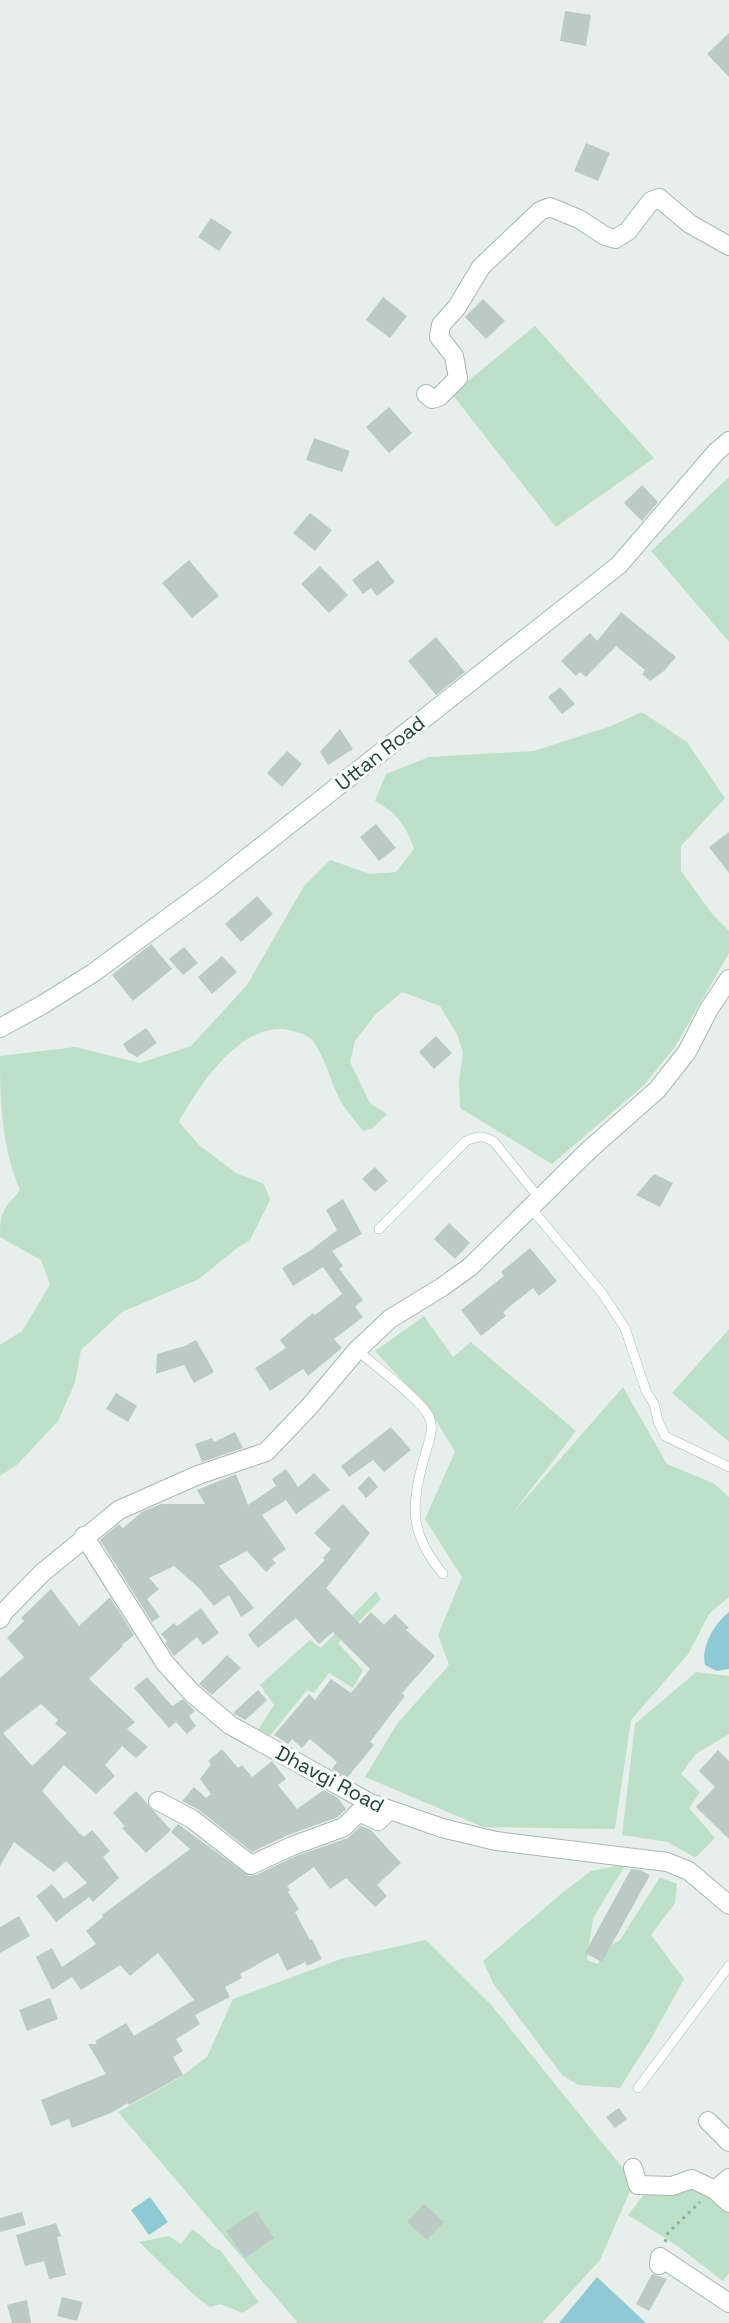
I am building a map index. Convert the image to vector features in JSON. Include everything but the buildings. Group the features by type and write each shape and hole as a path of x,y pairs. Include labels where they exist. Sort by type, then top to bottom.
{"street":[{"path":"426,394 432,399 439,397 458,378 454,356 439,337 441,325 457,307 481,267 540,211 550,207 579,219 604,236 615,239 628,231 651,201 659,198 690,224 729,246"},
{"name":"Uttan Road","path":"0,1028 93,973 201,893 619,565 716,452 729,441"},
{"path":"0,1619 3,1612 42,1573 118,1510 198,1474 266,1452 309,1407 357,1350 390,1319 470,1267 657,1090 687,1052 709,1009 729,979"},
{"name":"Dhavgi Road","path":"84,1536 165,1663 192,1693 230,1725 370,1803 442,1828 496,1841 667,1862 689,1871 729,1905"},
{"path":"158,1801 192,1820 251,1864 344,1827 359,1812 378,1821 390,1810"},
{"path":"708,2121 729,2142"},
{"path":"633,2169 638,2185 672,2186 692,2179 715,2190 729,2203"},
{"path":"715,2190 729,2178"},
{"path":"659,2261 729,2303"}],"lane":[{"path":"379,1229 466,1141 475,1136 487,1137 494,1142 535,1203 621,1321 665,1436 729,1467"},
{"path":"357,1350 422,1407 430,1419 431,1434 418,1480 414,1510 418,1531 428,1556 443,1574"},
{"path":"638,2088 729,1966"}],"path":[{"path":"659,2261 668,2233 697,2204 715,2190"}],"green space":[{"path":"535,326 654,458 556,527 452,394"},
{"path":"729,477 729,642 651,551"},
{"path":"642,712 687,742 725,798 681,846 681,871 713,915 729,931 729,953 675,1047 644,1085 552,1164 460,1108 459,1081 463,1053 457,1034 440,1006 402,992 375,1015 355,1041 350,1062 370,1103 387,1114 373,1128 363,1131 339,1098 312,1039 289,1030 272,1030 255,1035 223,1059 198,1091 179,1122 199,1145 236,1173 264,1184 270,1200 250,1240 199,1279 122,1312 81,1350 75,1383 58,1421 18,1464 0,1476 0,1345 22,1331 50,1285 41,1260 0,1237 4,1211 20,1190 9,1158 3,1124 0,1056 75,1047 140,1063 191,1046 247,985 304,886 330,860 370,874 396,872 414,849 400,821 375,801 386,774 429,757 534,751 611,726"},
{"path":"424,1316 453,1357 471,1342 576,1431 512,1514 623,1387 667,1464 713,1483 729,1497 729,1597 709,1614 689,1653 631,1720 615,1829 483,1827 365,1777 397,1724 449,1665 438,1635 462,1577 425,1519 455,1452 431,1412 375,1351"},
{"path":"729,1329 729,1442 672,1393"},
{"path":"376,1591 381,1599 338,1643 363,1670 353,1688 329,1673 314,1693 307,1690 268,1738 258,1730 274,1705 260,1685 310,1640 321,1648"},
{"path":"696,1672 729,1676 729,1734 696,1754 681,1774 700,1792 689,1808 715,1838 695,1858 668,1842 622,1835 635,1724"},
{"path":"626,1864 593,1918 587,1960 598,1964 608,1947 620,1940 660,1877 677,1884 675,1903 651,1935 684,1979 651,2039 620,2088 578,2085 562,2075 493,1983 483,1961 591,1871"},
{"path":"426,1940 492,2006 634,2182 600,2260 542,2323 298,2323 118,2112 179,2078 207,2057 233,1999 341,1959"},
{"path":"678,2175 729,2200 729,2273 723,2281 676,2245 628,2215 645,2193"},
{"path":"192,2230 220,2250 259,2302 243,2313 220,2304 210,2307 195,2296 139,2242 169,2236 181,2244"}],"water":[{"path":"729,1612 729,1669 717,1671 705,1665 705,1650 714,1629"},
{"path":"150,2197 168,2222 149,2235 131,2210"},
{"path":"597,2277 646,2323 559,2323"}]}
